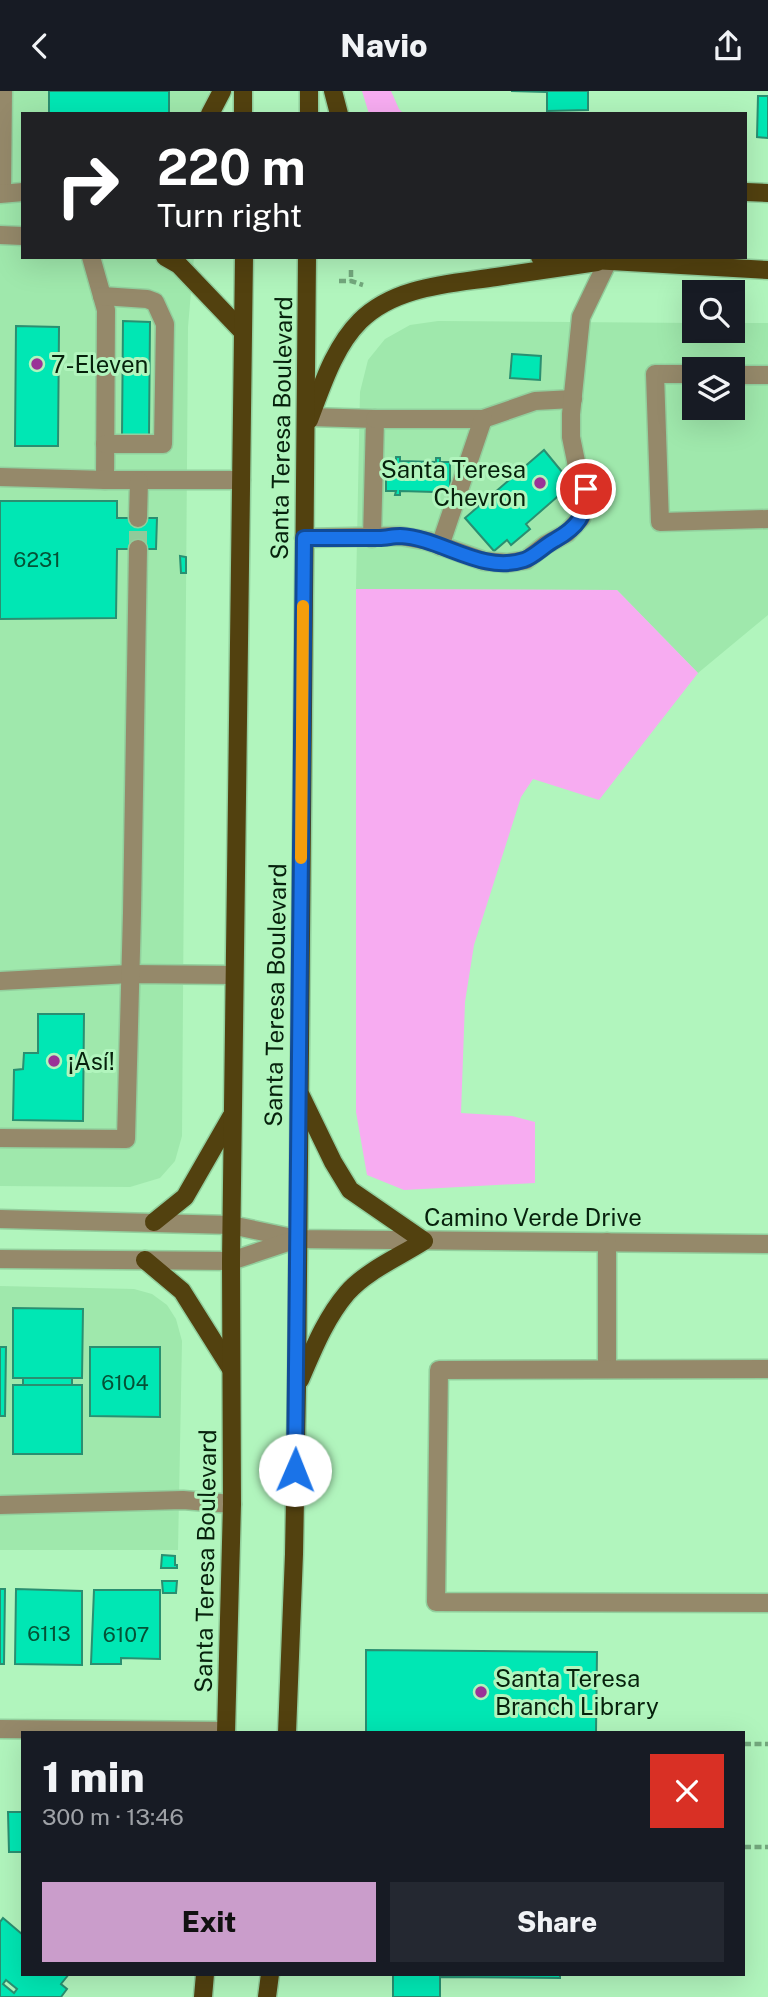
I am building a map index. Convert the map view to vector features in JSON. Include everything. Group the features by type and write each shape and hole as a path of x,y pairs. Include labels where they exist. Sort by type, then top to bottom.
{"main road":[{"path":"211,112 222,91"},
{"path":"243,91 243,112"},
{"path":"309,91 309,112"},
{"path":"333,91 338,112"},
{"path":"747,192 768,193"},
{"path":"168,259 179,265 242,331"},
{"name":"Santa Teresa Boulevard","path":"226,1731 232,1504 232,1114 244,259"},
{"name":"Santa Teresa Boulevard","path":"286,1731 294,1553 297,1387 304,538 308,425 307,259"},
{"path":"565,259 768,270"},
{"path":"308,425 341,345 360,320 381,304 447,284 602,262"},
{"path":"297,1387 327,1320 348,1292 366,1276 424,1241 350,1190 332,1162 299,1092"},
{"path":"154,1222 185,1197 232,1114"},
{"path":"145,1260 182,1291 232,1370"},
{"path":"203,1997 205,1976"},
{"path":"267,1997 270,1976"}],"street":[{"path":"3,91 1,194 21,192"},
{"path":"0,235 21,236"},
{"path":"92,259 106,310 105,480"},
{"path":"304,538 400,536 429,541 484,561 507,563 526,560 567,533 581,518 586,505 586,489 579,476 571,437 573,399 581,317 602,262"},
{"path":"102,296 155,302 165,324 163,444 105,444"},
{"path":"682,375 655,374 660,522 768,519"},
{"path":"745,375 768,375"},
{"path":"308,425 375,419 483,419 535,401 573,399"},
{"path":"372,538 375,419"},
{"path":"440,546 483,419"},
{"path":"0,477 242,481"},
{"path":"138,518 139,481"},
{"path":"0,1138 126,1139 138,549"},
{"path":"0,981 129,974 234,975"},
{"name":"Camino Verde Drive","path":"0,1219 231,1225 297,1239 768,1244"},
{"name":"Camino Verde Drive","path":"0,1259 231,1261 297,1239"},
{"path":"607,1242 607,1369"},
{"path":"768,1369 439,1370 436,1602 768,1603"},
{"path":"0,1505 183,1500 232,1504"},
{"path":"0,1729 151,1731"}],"path":[{"path":"351,269 351,281"},
{"path":"340,281 363,285"},
{"path":"745,1744 768,1744"},
{"path":"745,1847 768,1847"}],"shaded area":[{"path":"0,91 209,91 207,112 21,112 21,259 194,259 188,327 182,1136 175,1161 160,1178 130,1187 0,1186"},
{"path":"362,91 391,91 402,112 368,112"},
{"name":"Santa Teresa Chevron","path":"438,321 682,323 682,343 745,343 745,323 768,323 768,615 698,673 617,590 356,589 360,392 368,360 385,339 410,325"},
{"path":"356,589 617,590 698,673 599,800 533,779 521,797 474,945 465,1002 461,1113 512,1116 535,1122 535,1183 404,1190 367,1175 356,1112"},
{"path":"0,1286 134,1289 152,1294 167,1305 176,1319 182,1341 178,1550 0,1550"}],"building":[{"path":"49,91 169,91 169,112 49,112"},
{"path":"511,91 588,91 588,110 547,111 547,92"},
{"path":"758,96 768,96 768,138 757,137"},
{"path":"123,321 150,322 149,437 122,437"},
{"path":"16,326 59,327 58,446 15,446"},
{"path":"512,354 541,356 540,380 510,378"},
{"path":"544,450 572,484 526,524 530,529 511,545 507,540 494,551 465,518"},
{"path":"396,457 400,457 400,461 436,462 436,458 440,458 440,462 450,462 450,492 439,492 439,496 435,496 435,492 400,491 400,495 395,495 396,491 386,491 386,461 396,461"},
{"path":"0,501 117,501 117,518 157,518 156,549 117,549 116,618 0,619"},
{"path":"180,556 186,557 186,573 181,573"},
{"name":"¡Así!","path":"38,1014 84,1014 83,1121 13,1120 14,1070 23,1069 24,1053 38,1053"},
{"path":"13,1308 83,1309 82,1378 13,1378"},
{"path":"0,1347 6,1347 5,1416 0,1416"},
{"path":"90,1347 160,1347 160,1417 90,1416"},
{"path":"23,1378 72,1378 72,1385 23,1385"},
{"path":"13,1385 82,1385 82,1454 13,1454"},
{"path":"162,1555 175,1556 177,1568 161,1568"},
{"path":"162,1581 177,1581 176,1593 163,1593"},
{"path":"0,1589 5,1589 4,1664 0,1664"},
{"path":"16,1589 82,1591 82,1665 15,1664"},
{"path":"94,1590 160,1590 160,1659 121,1658 121,1664 91,1664"},
{"name":"Santa Teresa Branch Library","path":"366,1650 597,1652 596,1731 366,1731"},
{"path":"8,1812 21,1812 21,1852 9,1852"},
{"path":"3,1918 21,1933 21,1976 67,1976 61,1984 67,1989 61,1997 0,1997 0,1922","holes":["6,1980 17,1989 14,1993 3,1984"]},
{"path":"393,1976 560,1976 440,1977 440,1997 393,1997"}],"tunnel":[{"path":"138,518 138,549"}],"slow traffic":[{"path":"301,858 303,606"}],"place":[{"name":"7-Eleven","path":"37,364"},
{"name":"Santa Teresa Chevron","path":"540,483"},
{"name":"¡Así!","path":"54,1061"},
{"name":"Santa Teresa Branch Library","path":"481,1692"}],"route":[{"path":"295,1470 304,538 400,536 429,541 484,561 507,563 526,560 567,533 581,518 586,505 586,489"}]}
